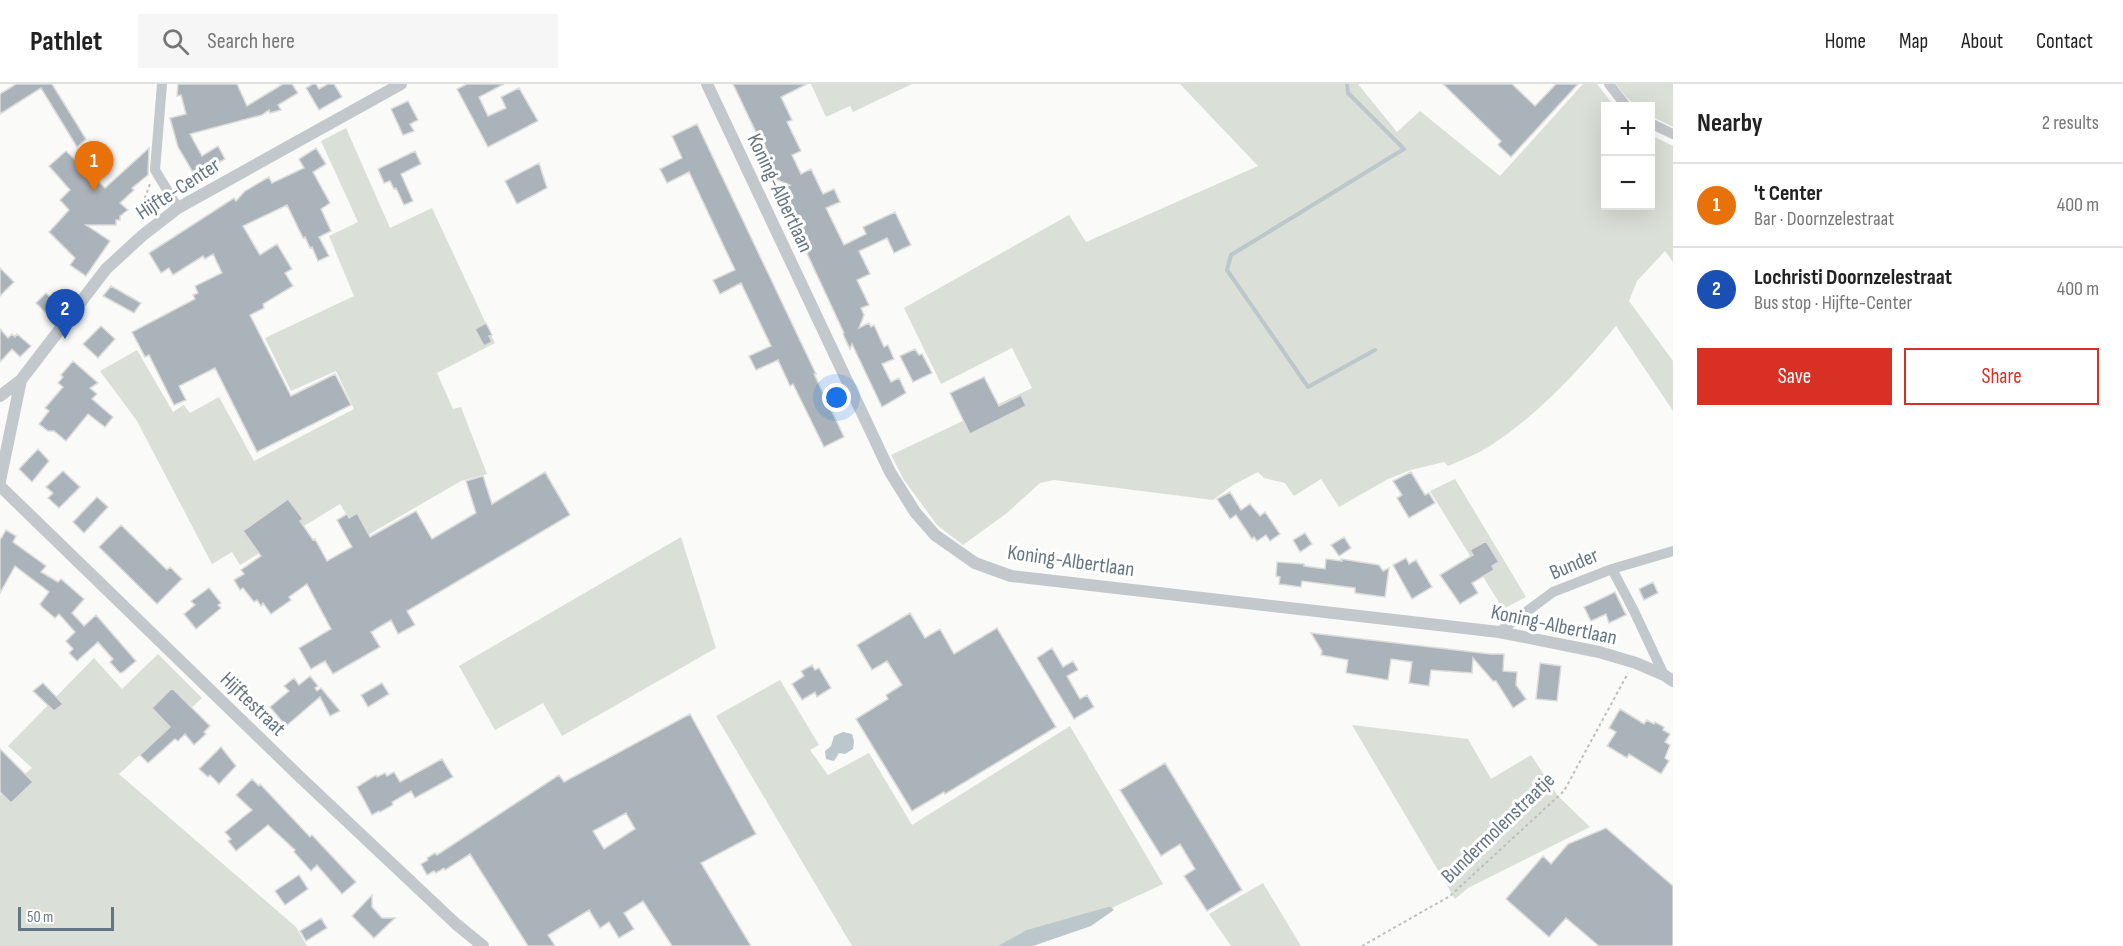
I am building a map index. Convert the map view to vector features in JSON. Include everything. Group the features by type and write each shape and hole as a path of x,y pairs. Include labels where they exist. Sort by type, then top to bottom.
{"street":[{"path":"162,84 156,170 178,208"},
{"name":"Hijfte-Center","path":"0,396 21,380 106,269 151,229 178,208 401,84"},
{"name":"Koning-Albertlaan","path":"707,84 890,472 915,512 935,535 975,563 1011,576 1499,632 1599,652 1634,663 1668,678"},
{"path":"1609,84 1623,102"},
{"path":"1655,125 1673,134"},
{"name":"Hijfte-Center","path":"0,481 21,380"},
{"name":"Hijftestraat","path":"0,486 300,777 456,924 483,946"},
{"name":"Bunder","path":"1499,632 1553,592 1612,569 1673,551"},
{"path":"1612,569 1668,678"}],"path":[{"path":"151,229 139,214 156,170"},
{"name":"Bundermolenstraatje","path":"1362,946 1450,896 1564,791 1634,663"}],"shaded area":[{"path":"811,84 912,84 853,112 850,106 826,117"},
{"path":"1180,84 1358,84 1397,132 1420,111 1500,176 1583,84 1597,84 1611,102 1601,102 1601,210 1655,210 1655,137 1673,146 1673,262 1665,251 1637,281 1629,301 1673,361 1673,411 1616,326 1557,391 1508,434 1490,446 1448,466 1444,462 1411,470 1388,479 1339,507 1321,479 1294,496 1285,483 1264,478 1258,472 1233,485 1213,500 1054,480 1040,483 1007,513 963,545 937,525 904,480 891,455 1032,388 1012,348 941,384 904,308 1069,215 1086,242 1258,166"},
{"path":"1616,84 1673,84 1673,127 1655,118 1655,102 1632,102"},
{"path":"346,128 390,228 432,208 495,343 437,373 453,409 461,407 487,474 461,481 361,539 340,504 240,565 232,552 212,564 137,421 100,371 137,350 173,412 184,405 190,413 219,397 254,461 354,409 336,371 291,391 265,338 354,296 329,236 358,222 321,141"},
{"path":"1455,479 1526,597 1503,609 1430,491"},
{"path":"681,537 716,648 562,736 543,703 495,730 459,666"},
{"path":"158,654 202,698 119,774 296,927 307,946 0,946 0,795 32,768 8,746 94,658 122,689"},
{"path":"780,680 819,745 810,750 828,775 869,753 912,825 1070,726 1163,884 1030,946 852,946 716,716"},
{"path":"1352,725 1468,739 1491,779 1531,755 1558,796 1590,827 1468,888 1455,899"},
{"path":"843,732 852,734 853,749 845,754 839,753 834,761 826,759 825,751 831,746 834,736"},
{"path":"1263,883 1301,946 1231,946 1209,914"},
{"path":"1108,907 1114,910 1091,926 1033,946 998,946 1027,930"}],"building":[{"path":"16,84 52,84 86,139 77,147 41,88 0,114 0,94"},
{"path":"178,84 237,84 247,106 283,84 292,84 298,93 278,105 281,110 270,113 269,110 262,115 190,134 202,156 218,146 225,159 195,176 178,147 170,118 186,114 181,95 177,96"},
{"path":"316,84 319,89 328,84 334,84 342,97 319,110 306,88"},
{"path":"467,84 504,84 479,97 488,116 506,108 501,97 519,88 538,121 488,147 457,89"},
{"path":"733,84 807,84 781,97 792,120 787,122 801,151 792,155 801,174 811,169 823,194 834,189 840,202 826,208 844,245 866,234 863,227 895,212 911,245 894,253 887,238 859,251 870,274 857,280 869,305 861,308 864,315 859,328 869,323 871,327 874,325 884,347 888,345 894,359 882,364 891,382 899,378 906,393 882,407 852,344 850,349 778,191 790,185 772,178 767,169 770,162"},
{"path":"1443,84 1512,84 1535,106 1556,84 1578,84 1511,157 1498,145 1501,141"},
{"path":"408,101 418,120 410,124 414,131 403,135 391,109"},
{"path":"697,124 844,437 824,447 793,384 790,386 778,360 756,370 749,356 771,346 741,283 720,294 713,280 735,270 689,172 667,183 660,169 682,158 672,136"},
{"path":"149,148 148,175 132,188 134,190 120,203 128,210 120,216 120,220 116,220 116,225 86,225 110,241 86,276 70,265 75,258 49,232 69,210 60,200 70,190 49,166 66,151 105,188"},
{"path":"316,148 326,164 313,172 330,203 321,209 331,231 319,237 329,256 318,261 312,247 310,248 305,237 303,238 287,205 243,226 260,255 277,244 292,269 285,273 293,286 263,304 264,308 250,315 291,396 335,374 351,405 257,452 215,368 179,386 186,400 174,405 149,355 145,357 132,332 195,299 193,295 198,293 195,286 222,273 213,254 205,259 203,256 173,275 169,268 161,273 149,253 234,198 236,201 245,191 269,177 272,183 304,168 299,159"},
{"path":"415,151 421,164 401,174 413,201 404,205 396,188 394,189 390,181 384,183 378,169"},
{"path":"539,163 547,188 517,204 505,181"},
{"path":"0,268 14,282 0,296"},
{"path":"111,286 141,303 134,313 103,296"},
{"path":"46,293 59,306 51,318 36,303"},
{"path":"486,323 492,335 489,336 492,342 484,346 475,329"},
{"path":"101,326 115,339 98,358 83,344"},
{"path":"0,329 8,338 12,334 15,337 17,334 31,346 20,357 12,349 0,362"},
{"path":"915,349 919,355 922,354 932,373 913,382 900,356"},
{"path":"73,361 98,383 90,388 97,394 92,399 113,417 105,427 88,414 66,441 54,431 48,431 39,424 49,411 45,408 63,387 58,383 63,377 61,375"},
{"path":"984,377 999,406 1021,395 1026,406 970,434 950,393"},
{"path":"38,449 49,461 32,482 19,469"},
{"path":"63,471 80,487 59,508 48,498 53,493 46,487"},
{"path":"545,472 570,515 407,611 415,625 398,634 391,620 371,632 380,647 333,674 325,661 311,669 299,648 331,629 307,584 289,597 291,600 271,614 263,603 261,606 257,600 254,602 243,588 240,590 234,580 244,574 241,570 261,556 243,531 288,499 303,519 300,521 313,540 315,539 327,561 352,547 337,520 347,514 349,518 357,513 370,537 416,511 432,539 476,513 466,481 483,476 492,504"},
{"path":"1411,472 1425,495 1429,493 1435,503 1409,518 1397,498 1402,495 1393,481"},
{"path":"1230,492 1241,510 1250,504 1260,516 1265,512 1280,534 1270,541 1266,535 1257,541 1254,537 1252,539 1236,515 1230,519 1217,499"},
{"path":"97,497 108,507 84,533 73,522"},
{"path":"121,525 167,570 170,567 182,579 157,604 99,547"},
{"path":"6,530 16,536 13,542 46,566 41,572 58,582 61,579 84,599 72,613 84,626 96,615 136,661 120,673 110,662 113,659 98,642 77,661 69,653 73,649 66,641 75,632 59,614 55,618 40,604 49,592 15,566 0,593 0,540"},
{"path":"1305,533 1312,544 1300,552 1293,540"},
{"path":"1344,537 1351,548 1339,556 1331,545"},
{"path":"1486,541 1499,562 1492,566 1494,570 1472,583 1478,593 1460,604 1440,575 1473,555 1470,550"},
{"path":"1406,558 1409,564 1416,560 1432,587 1412,599 1393,565"},
{"path":"1326,559 1379,565 1383,571 1389,568 1385,597 1355,593 1355,588 1302,581 1301,587 1279,584 1280,577 1276,576 1277,562 1304,564 1304,566 1325,569"},
{"path":"1653,582 1658,593 1644,600 1639,589"},
{"path":"209,588 221,603 218,605 221,608 196,629 184,614 195,605 191,601"},
{"path":"1615,592 1626,615 1609,623 1606,614 1591,621 1584,607"},
{"path":"910,613 925,638 940,629 954,654 997,628 1056,727 945,794 944,792 912,811 856,719 888,699 886,695 902,685 887,661 872,670 857,645"},
{"path":"1311,633 1504,654 1503,671 1517,672 1516,685 1526,699 1513,708 1496,681 1493,681 1473,658 1472,673 1431,670 1429,686 1409,683 1412,662 1391,659 1388,680 1346,673 1348,660 1321,655 1322,651"},
{"path":"1052,648 1063,667 1073,661 1078,670 1067,676 1080,699 1087,695 1094,707 1074,719 1037,658"},
{"path":"1540,663 1561,666 1557,701 1536,699"},
{"path":"812,665 815,670 819,668 831,688 817,697 815,692 802,700 792,684 804,676 801,671"},
{"path":"310,676 318,686 315,688 317,691 321,688 340,711 330,716 320,697 286,726 270,707 289,691 284,686 294,678 299,685"},
{"path":"43,683 63,704 54,711 33,691"},
{"path":"382,683 389,694 368,707 361,695"},
{"path":"172,688 210,726 204,732 206,734 194,745 185,734 178,741 175,739 148,763 140,755 170,727 152,708"},
{"path":"1620,709 1644,724 1647,720 1654,724 1655,722 1670,734 1665,742 1670,745 1665,758 1669,761 1661,774 1629,754 1627,758 1607,746 1616,732 1609,728"},
{"path":"690,714 756,834 701,863 751,946 672,946 643,901 624,913 634,929 619,938 609,922 600,928 589,910 548,935 555,946 528,946 470,854 445,870 444,868 427,875 421,864 428,860 427,858 435,853 437,855 559,775 564,782","holes":["626,813 635,829 604,849 593,831"]},
{"path":"221,747 236,766 219,784 199,769"},
{"path":"0,749 33,782 11,803 0,792"},
{"path":"442,759 453,777 415,798 411,791 392,802 393,805 372,815 357,787 376,775 377,777 385,773 387,776 394,772 400,782"},
{"path":"1165,763 1242,890 1207,911 1184,876 1195,869 1180,844 1161,856 1120,790"},
{"path":"252,779 259,786 260,784 310,837 312,835 356,882 342,894 317,865 311,871 294,852 295,850 268,825 236,851 228,841 231,839 225,832 252,810 236,795"},
{"path":"1606,828 1673,886 1673,946 1599,946 1566,918 1549,937 1506,899 1543,856 1551,864 1568,844"},
{"path":"299,875 308,889 285,905 275,891"},
{"path":"372,895 372,907 382,918 395,918 374,938 352,916"},
{"path":"321,918 327,928 306,941 300,931"}],"waterway":[{"path":"1347,84 1348,93 1404,149 1231,255 1227,270 1308,387 1375,350"}],"place":[{"name":"'t Center","path":"94,191"},
{"name":"Lochristi Doornzelestraat","path":"65,339"}]}
